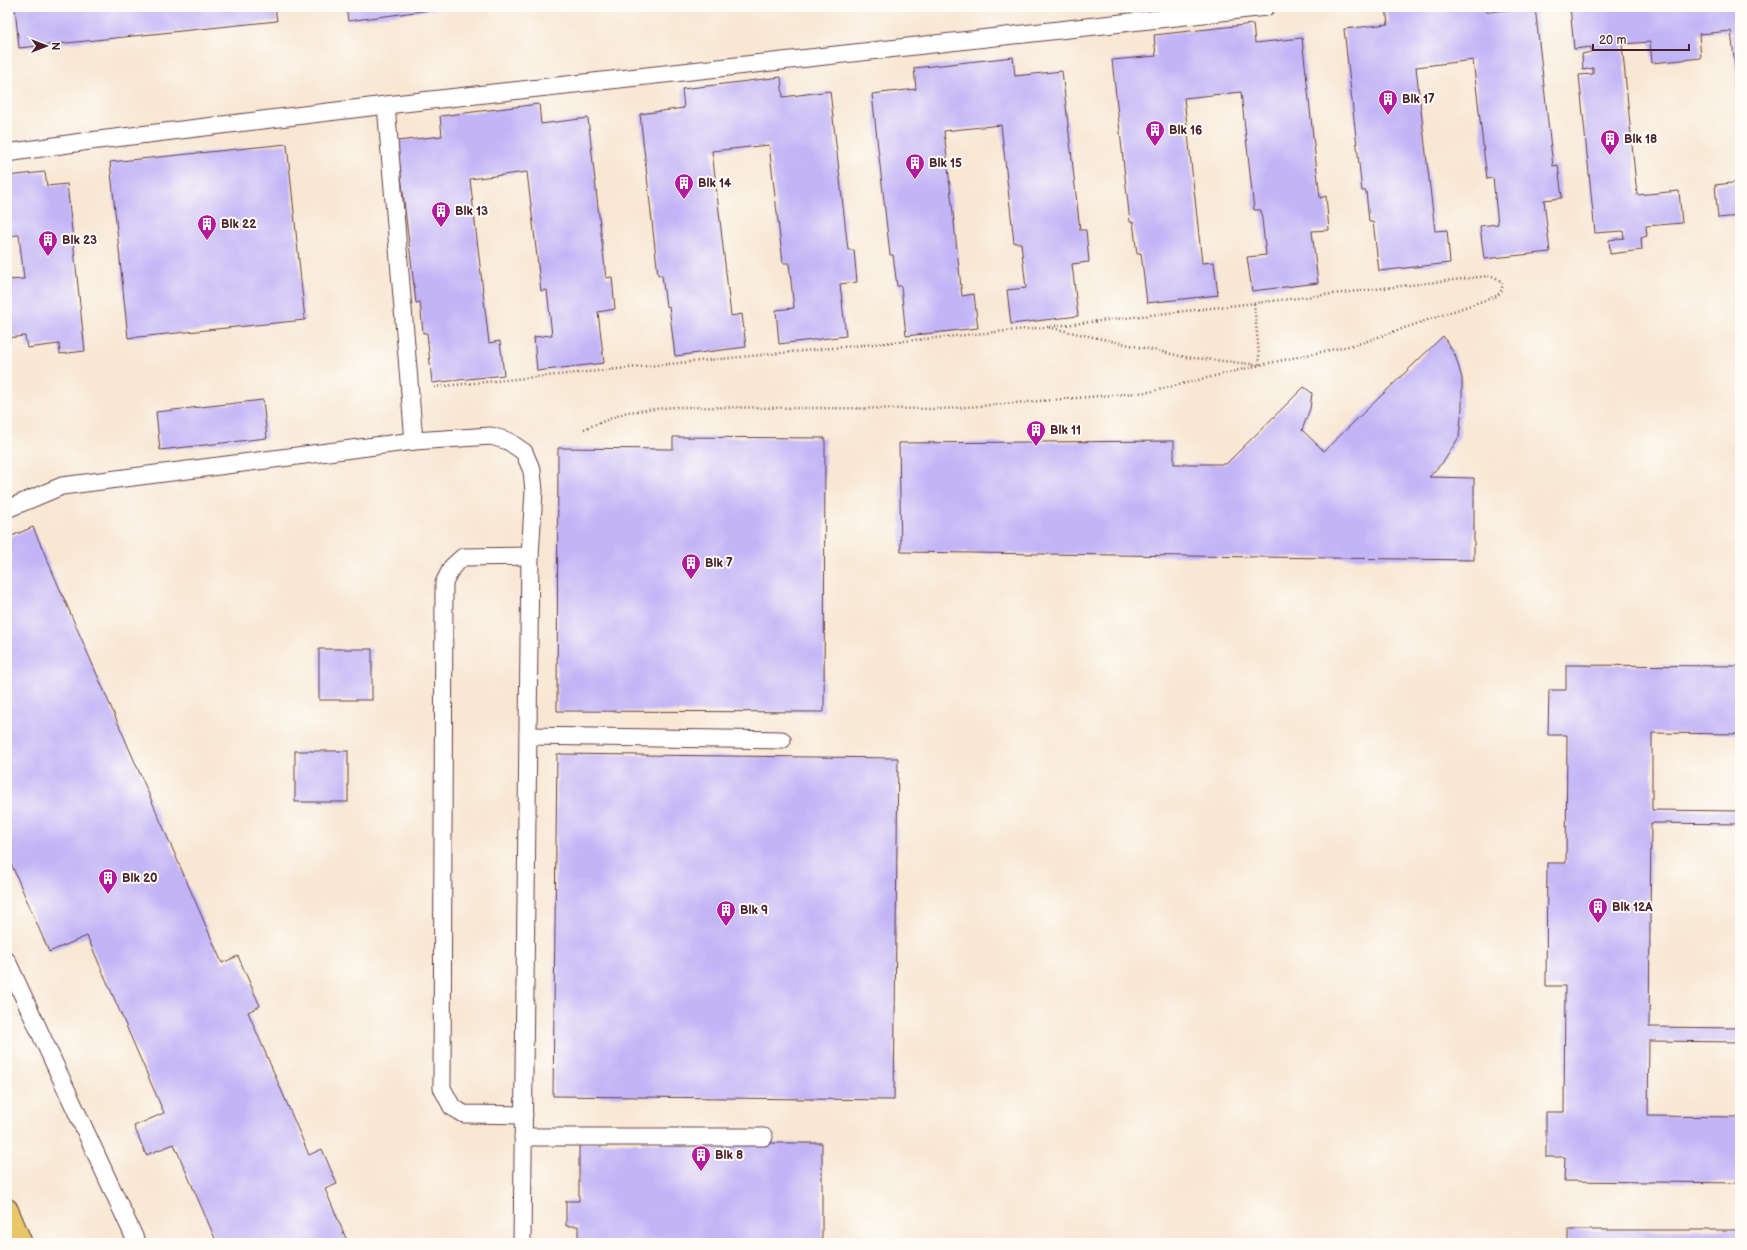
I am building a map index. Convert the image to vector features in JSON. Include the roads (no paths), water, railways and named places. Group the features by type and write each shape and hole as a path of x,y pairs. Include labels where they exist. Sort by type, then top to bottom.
{"highway":[{"path":"7,1210 21,1243"}],"lane":[{"path":"7,154 90,141 386,105 1266,7"},
{"path":"386,105 414,441"},
{"path":"7,509 62,486 414,441 491,436 508,441 524,452 532,470 534,491 530,556 522,1243"},
{"path":"524,1115 464,1114 452,1107 442,1088 444,583 452,567 463,558 530,556"},
{"path":"528,736 782,740"},
{"path":"7,961 137,1243"},
{"path":"523,1137 764,1137"}],"place":[{"name":"Blk 17","path":"1388,116"},
{"name":"Blk 16","path":"1155,147"},
{"name":"Blk 18","path":"1610,156"},
{"name":"Blk 15","path":"915,180"},
{"name":"Blk 14","path":"684,200"},
{"name":"Blk 13","path":"441,228"},
{"name":"Blk 22","path":"207,241"},
{"name":"Blk 23","path":"48,257"},
{"name":"Blk 11","path":"1036,447"},
{"name":"Blk 7","path":"691,580"},
{"name":"Blk 20","path":"108,895"},
{"name":"Blk 12A","path":"1598,924"},
{"name":"Blk 9","path":"726,927"},
{"name":"Blk 8","path":"701,1172"}]}
